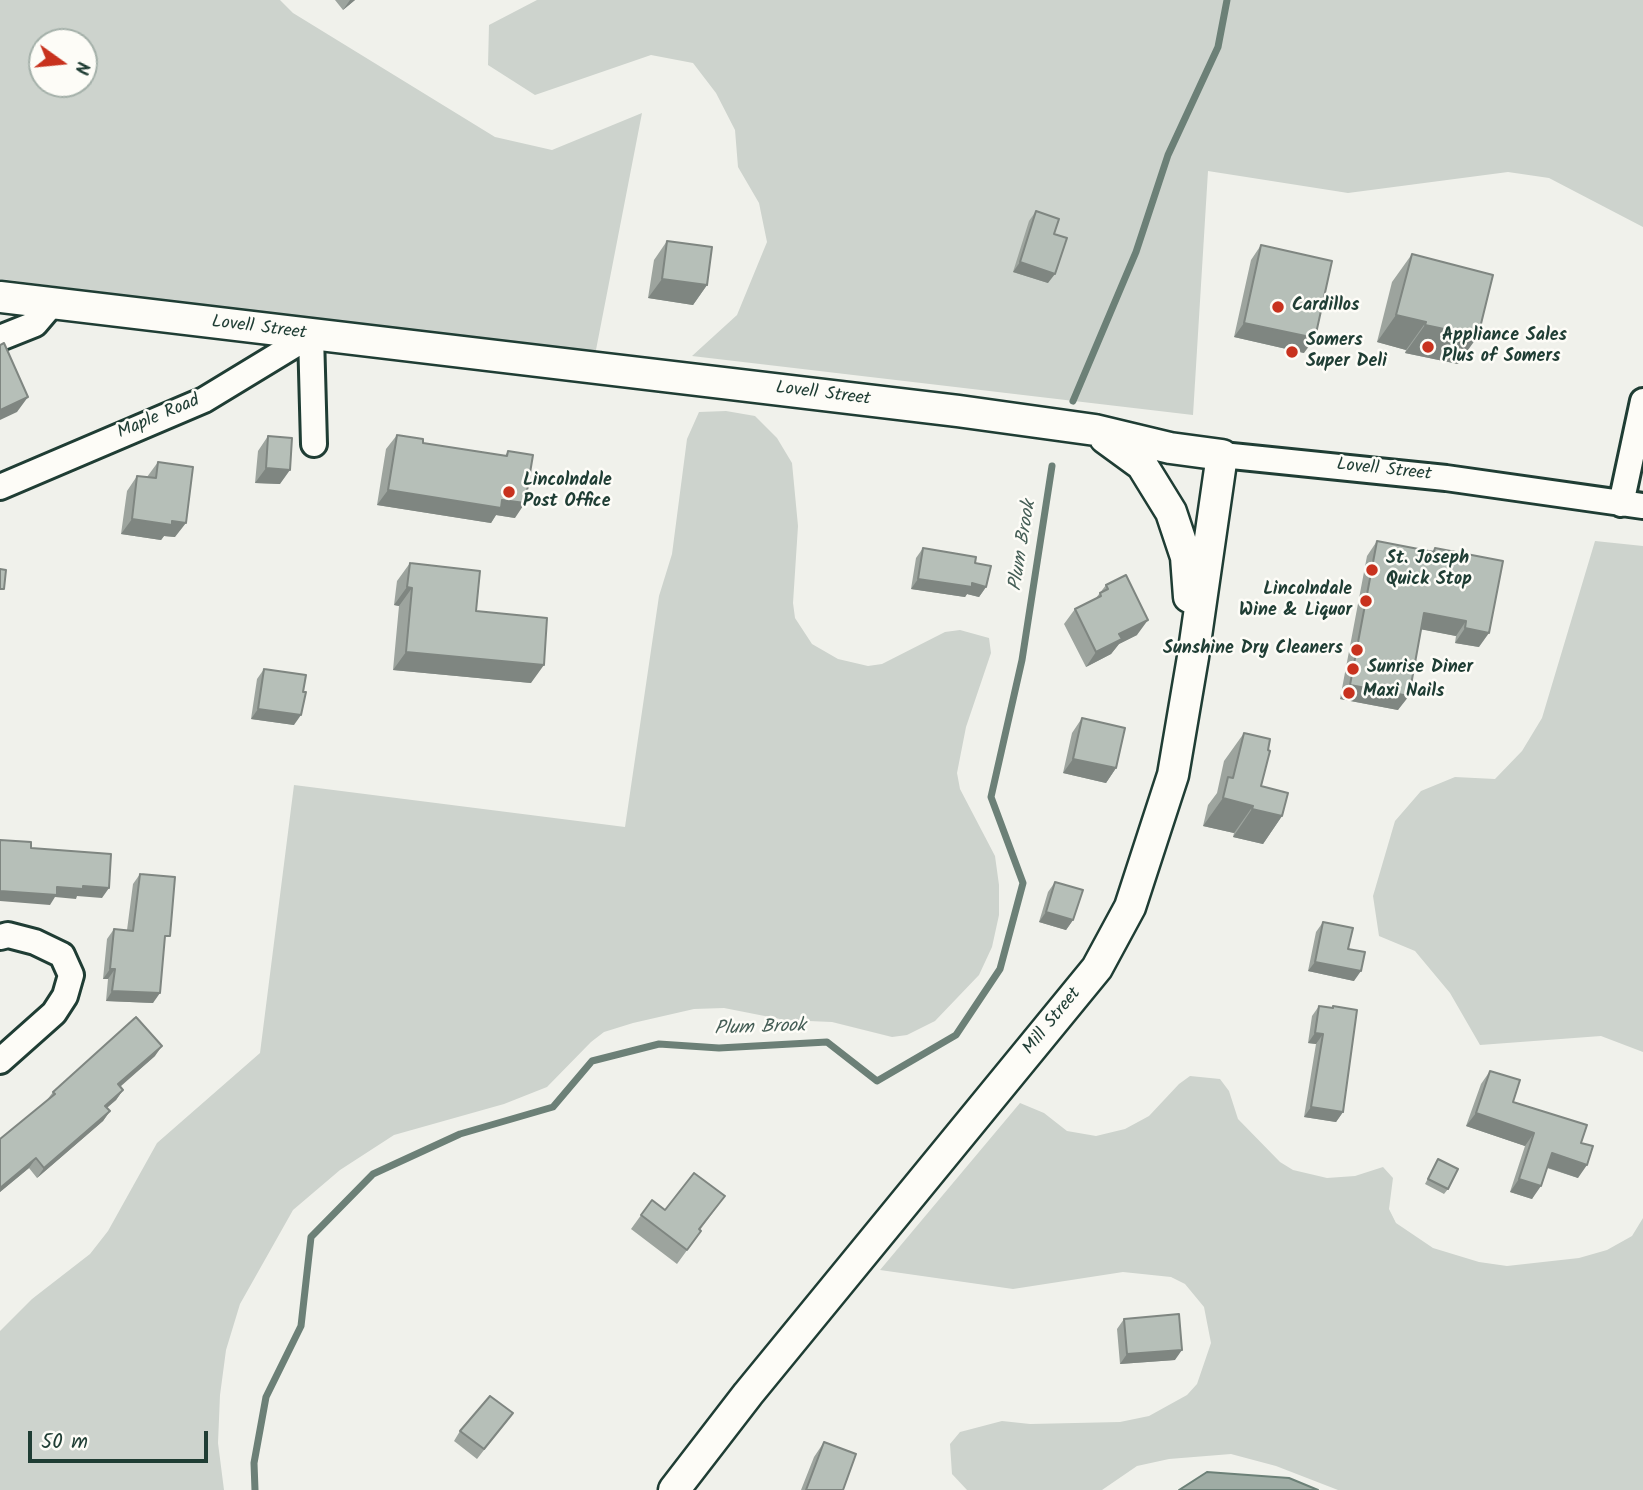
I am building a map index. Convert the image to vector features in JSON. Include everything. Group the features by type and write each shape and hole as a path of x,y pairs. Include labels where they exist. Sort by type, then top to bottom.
{"main road":[{"name":"Lovell Street","path":"0,296 958,411 1095,430 1170,447 1222,455"},
{"path":"1095,430 1142,465 1171,512 1186,557 1193,657"},
{"name":"Mill Street","path":"674,1490 748,1394 1097,968 1130,907 1173,775 1222,455"}],"street":[{"path":"0,338 35,324 52,304"},
{"path":"311,335 314,444"},
{"name":"Maple Road","path":"0,487 204,400 311,335"},
{"path":"1632,505 1643,401"},
{"name":"Lovell Street","path":"1222,455 1446,478 1632,505"},
{"path":"0,937 8,935 35,942 62,955 71,975 65,996 54,1013 0,1061"}],"shaded area":[{"path":"0,0 280,0 293,13 495,137 552,150 642,113 595,355 0,279"},
{"path":"537,0 1643,0 1643,227 1549,178 1508,172 1348,193 1208,171 1193,415 692,356 737,315 767,242 759,203 738,167 735,130 716,93 693,63 651,55 535,95 488,65 489,25"},
{"path":"726,411 755,416 777,438 792,463 798,526 793,603 795,618 812,644 838,659 868,666 882,664 945,632 960,630 989,638 991,653 966,727 957,773 960,789 995,856 999,885 999,915 992,947 979,975 935,1021 907,1035 892,1037 832,1022 785,1020 724,1008 694,1009 633,1023 604,1032 547,1087 504,1104 394,1135 340,1170 293,1210 240,1304 226,1350 220,1395 218,1443 224,1490 0,1490 0,1331 32,1299 90,1254 108,1231 157,1143 260,1053 294,785 625,827 659,596 672,554 687,439 699,412"},
{"path":"1595,541 1643,546 1643,1052 1601,1036 1480,1045 1450,993 1415,951 1379,936 1373,896 1395,821 1421,791 1455,777 1495,779 1522,751 1542,718"},
{"path":"1190,1076 1220,1079 1229,1091 1238,1119 1280,1162 1293,1170 1327,1178 1355,1176 1383,1167 1393,1178 1389,1209 1396,1223 1433,1248 1479,1262 1507,1266 1579,1258 1607,1250 1632,1236 1643,1218 1643,1490 1338,1490 1276,1466 1231,1454 1169,1459 1137,1466 1102,1490 967,1490 952,1474 950,1444 960,1432 1002,1421 1030,1424 1120,1422 1149,1416 1187,1395 1197,1384 1211,1343 1204,1307 1185,1284 1171,1277 1123,1272 1013,1289 880,1270 1020,1103 1044,1113 1067,1131 1096,1136 1125,1129 1149,1116"},
{"path":"1207,1472 1289,1478 1318,1490 1179,1490"}],"building":[{"path":"1036,211 1059,219 1054,234 1067,238 1055,274 1020,262"},
{"path":"667,241 712,247 707,285 662,279"},
{"name":"Cardillos","path":"1261,245 1332,261 1315,338 1244,323"},
{"path":"1412,254 1493,275 1478,336 1425,325 1426,322 1396,315"},
{"path":"4,343 28,397 0,410 0,345"},
{"path":"397,435 423,439 423,443 507,456 508,451 533,455 525,503 502,500 501,508 388,490"},
{"path":"268,436 292,438 290,470 266,468"},
{"path":"158,462 193,467 186,523 172,521 172,525 132,519 137,476 156,478"},
{"path":"1377,541 1434,552 1435,548 1503,561 1489,633 1465,628 1466,621 1424,613 1409,696 1350,685"},
{"path":"923,548 976,557 975,563 991,566 986,587 972,583 972,587 918,579"},
{"path":"410,563 480,571 476,611 547,618 544,665 406,652 412,588 407,587"},
{"path":"0,569 6,570 4,589 0,589"},
{"path":"1126,575 1148,620 1119,634 1122,639 1096,652 1075,609 1101,596 1100,593 1108,589 1106,585"},
{"path":"264,669 306,675 303,692 306,692 301,715 258,709"},
{"path":"1082,718 1125,728 1116,768 1073,759"},
{"path":"1244,733 1270,739 1270,751 1261,786 1288,793 1282,816 1223,798 1228,777 1233,778"},
{"path":"0,840 31,842 31,848 111,854 109,888 57,887 57,895 0,891"},
{"path":"140,874 175,877 170,936 165,936 160,993 112,991 115,969 110,969 114,929 133,931"},
{"path":"1055,882 1083,890 1073,920 1046,912"},
{"path":"1323,922 1353,928 1348,949 1365,952 1361,971 1315,962"},
{"path":"1319,1006 1357,1010 1343,1112 1311,1107 1323,1034 1315,1033"},
{"path":"136,1017 162,1046 118,1084 123,1090 105,1106 110,1111 44,1168 36,1158 0,1188 0,1139 55,1094 53,1092"},
{"path":"1490,1071 1520,1080 1513,1102 1587,1125 1581,1143 1593,1146 1587,1165 1552,1153 1541,1186 1519,1179 1534,1133 1476,1113"},
{"path":"1438,1159 1458,1169 1448,1189 1428,1179"},
{"path":"694,1173 725,1196 699,1229 701,1231 687,1250 641,1215 652,1200 665,1210"},
{"path":"1179,1314 1182,1350 1127,1354 1124,1319"},
{"path":"490,1396 513,1413 484,1449 460,1431"},
{"path":"824,1442 856,1454 843,1490 806,1490"}],"waterway":[{"name":"Plum Brook","path":"1073,401 1136,252 1168,155 1218,47 1227,0"},
{"name":"Plum Brook","path":"255,1490 254,1463 266,1397 301,1326 311,1237 373,1174 460,1134 553,1107 592,1061 659,1044 719,1048 827,1042 877,1081 956,1035 1000,969 1023,883 991,797 1022,660 1052,466"}],"place":[{"name":"Cardillos","path":"1278,307"},
{"name":"Appliance Sales Plus of Somers","path":"1428,347"},
{"name":"Somers Super Deli","path":"1292,352"},
{"name":"Lincolndale Post Office","path":"509,492"},
{"name":"St. Joseph Quick Stop","path":"1372,570"},
{"name":"Lincolndale Wine & Liquor","path":"1366,601"},
{"name":"Sunshine Dry Cleaners","path":"1357,650"},
{"name":"Sunrise Diner","path":"1353,669"},
{"name":"Maxi Nails","path":"1349,693"}]}
